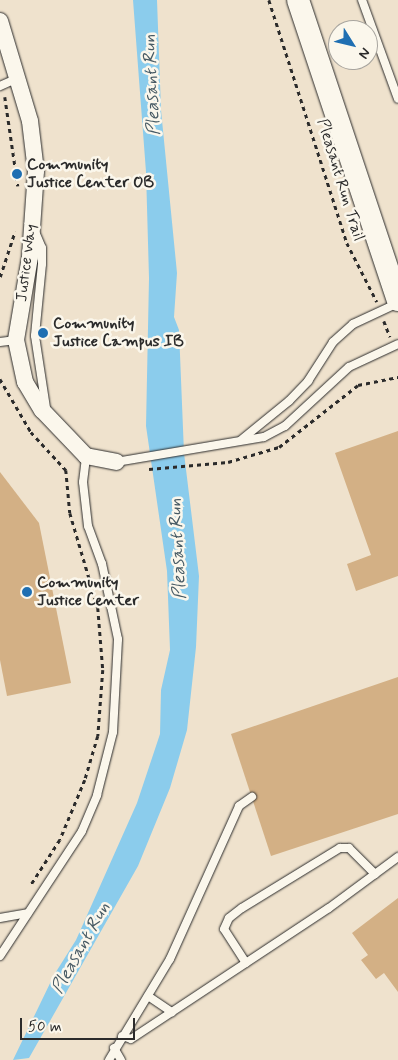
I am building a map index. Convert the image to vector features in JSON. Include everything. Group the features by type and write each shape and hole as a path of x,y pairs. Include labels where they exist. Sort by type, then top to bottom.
{"street":[{"path":"298,0 392,304"},
{"name":"Justice Way","path":"0,21 30,121 36,171 24,224 8,341 25,382 47,415 86,456"},
{"path":"86,456 116,462"}],"lane":[{"path":"362,0 398,99"},
{"path":"0,86 18,78"},
{"path":"24,224 42,248 35,336 47,415"},
{"path":"116,462 230,445 240,440 289,401 308,381 333,342 353,324 392,304"},
{"path":"240,440 264,437 286,426 349,367 395,346"},
{"path":"0,956 82,831 108,757 116,712 118,640 102,564 88,526 83,482 86,456"},
{"path":"109,1060 114,1048 148,996 214,868 236,812 252,797"},
{"path":"246,963 224,929 229,918 242,908 340,848 349,848 375,874"},
{"path":"122,1036 131,1039 246,963 398,857"},
{"path":"0,918 28,913"},
{"path":"148,996 172,1012"},
{"path":"114,1048 121,1060"}],"path":[{"name":"Pleasant Run Trail","path":"269,0 347,243 392,304 395,346"},
{"path":"4,96 18,191"},
{"path":"0,277 24,224"},
{"path":"144,470 228,462 279,447 358,385 398,377"},
{"path":"0,378 31,432 66,470 70,513 98,608 103,670 98,736 85,780 60,840 28,890"}],"water":[{"name":"Pleasant Run","path":"133,0 157,0 161,110 177,273 174,317 179,330 184,453 199,576 196,647 187,730 170,788 138,866 29,1058 13,1060 54,975 76,940 137,803 160,734 161,690 170,650 167,571 146,426 149,278 146,172"}],"building":[{"path":"398,431 398,576 356,591 347,564 371,555 335,453"},
{"name":"Community Justice Center","path":"0,472 39,523 71,683 7,696 0,660"},
{"path":"398,677 398,814 271,856 231,734"},
{"path":"398,898 398,992 384,973 376,979 361,960 368,955 352,933"}],"place":[{"name":"Community Justice Center OB","path":"17,174"},
{"name":"Community Justice Campus IB","path":"43,333"},
{"name":"Community Justice Center","path":"27,592"}]}
